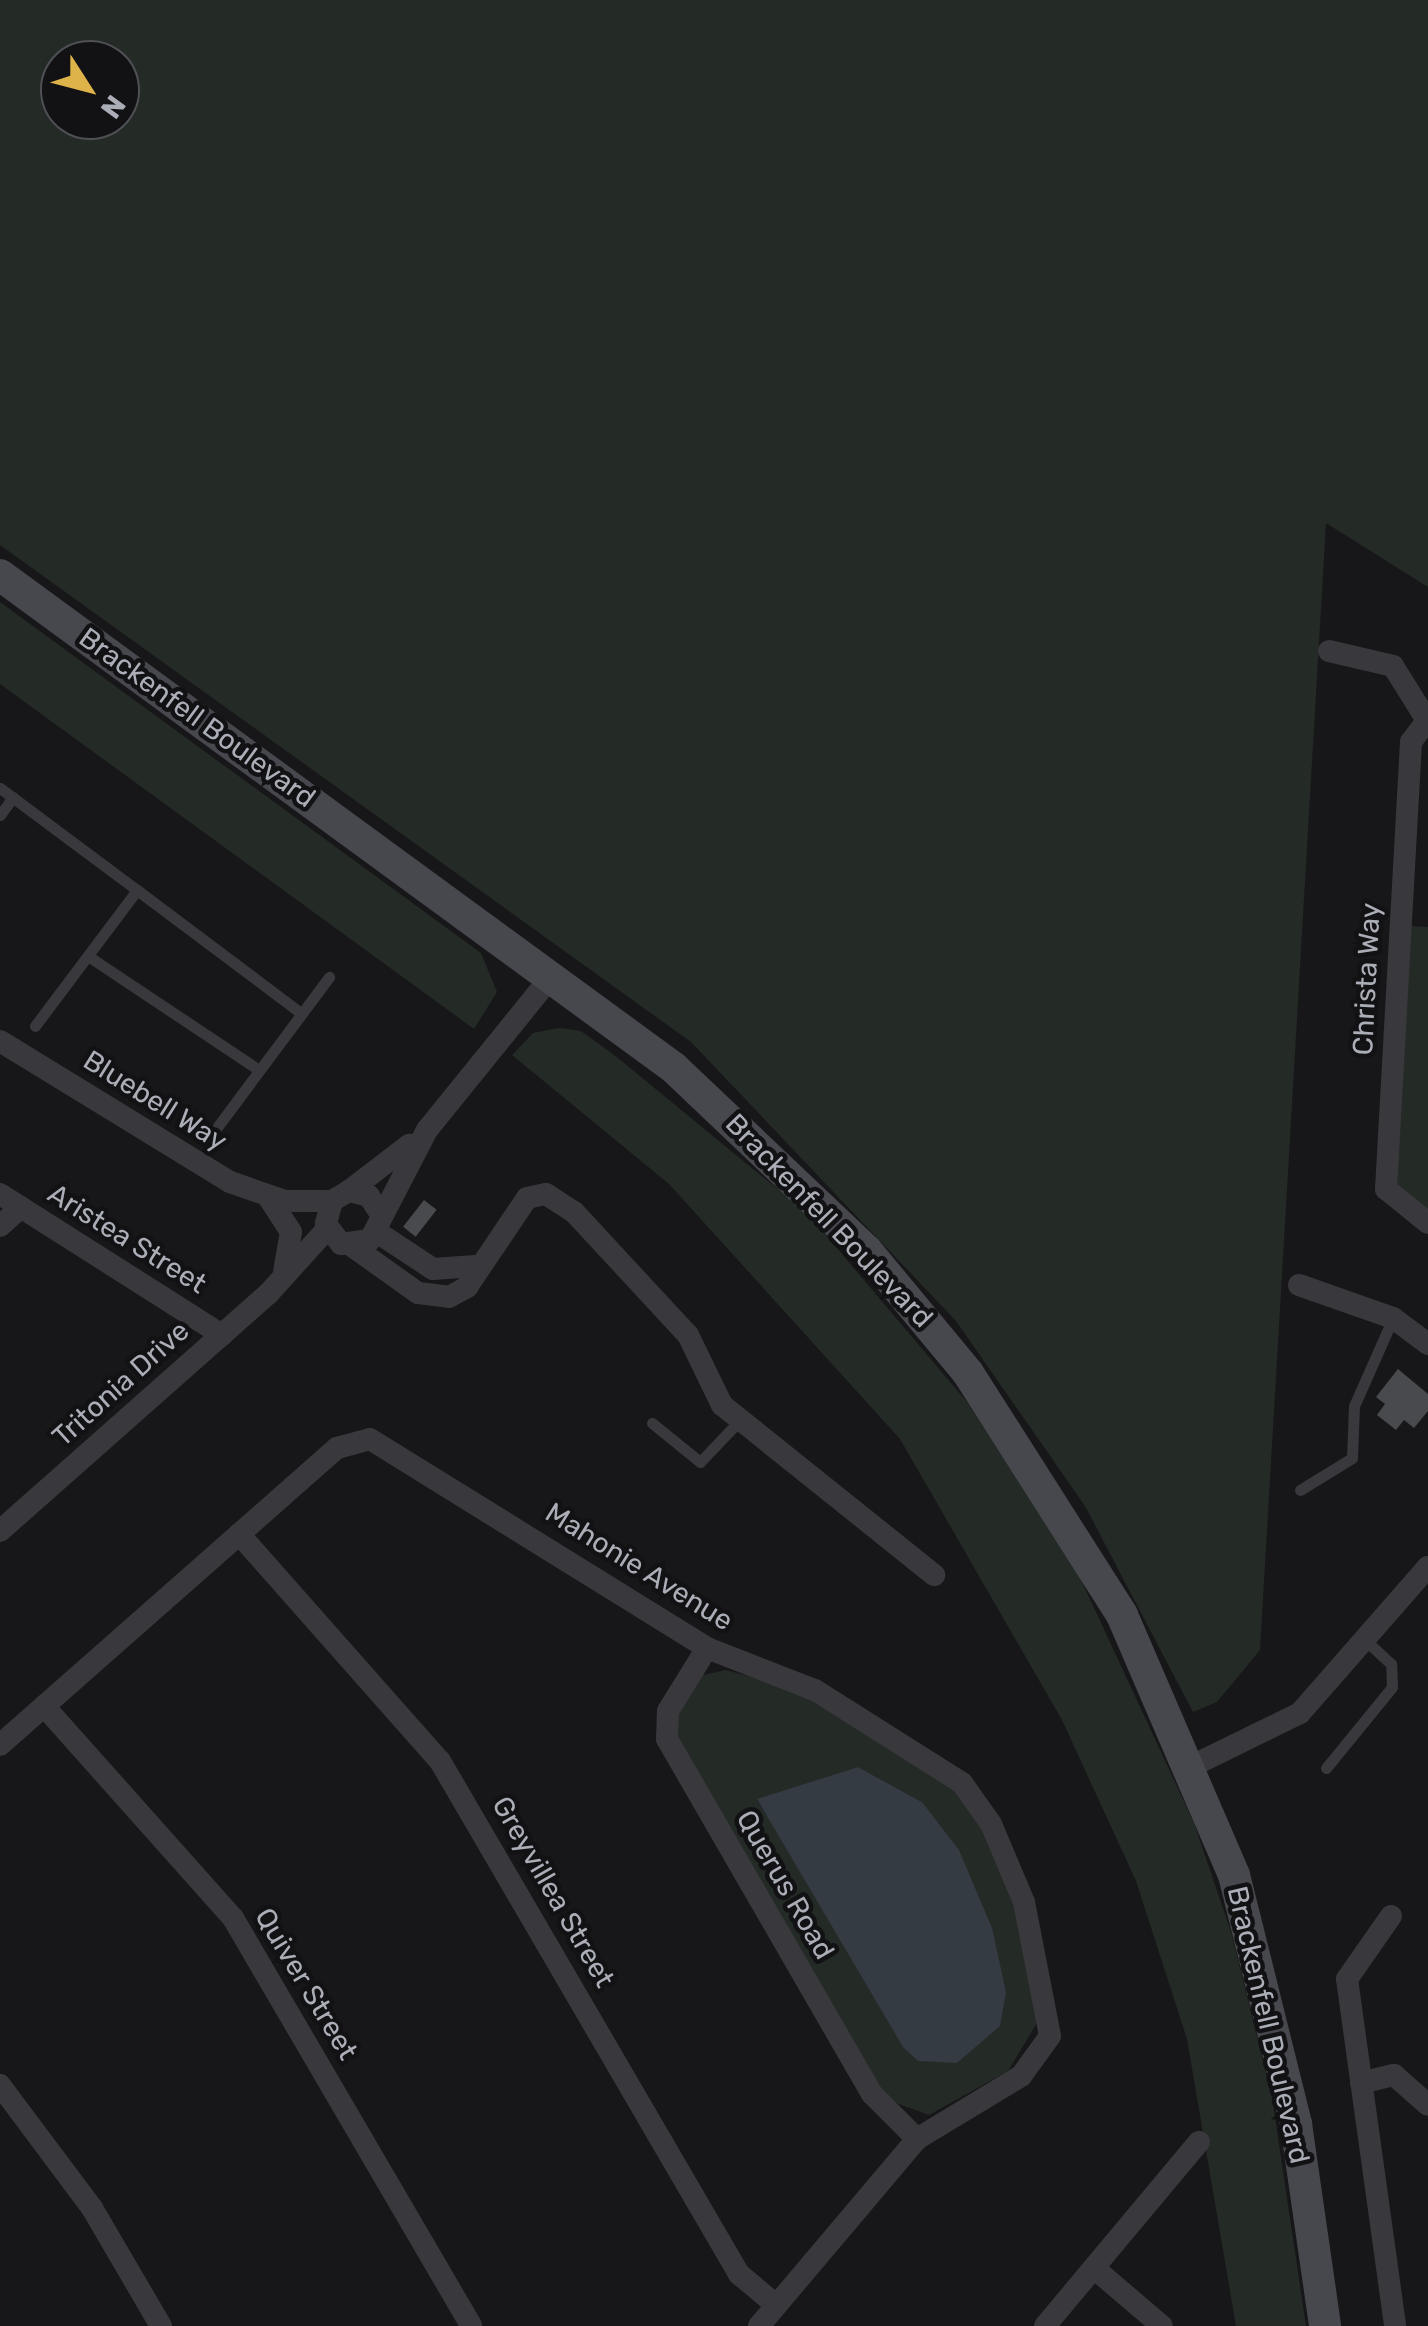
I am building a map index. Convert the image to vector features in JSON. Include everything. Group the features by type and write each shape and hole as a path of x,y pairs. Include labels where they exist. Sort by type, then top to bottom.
{"street":[{"name":"Brackenfell Boulevard","path":"0,575 551,976 750,1133 921,1313 1076,1535 1192,1766 1267,1993 1325,2325"},
{"path":"1329,651 1393,666 1427,722"},
{"name":"Christa Way","path":"1427,722 1410,742 1386,1189 1428,1223"},
{"path":"338,1223 427,1130 551,976"},
{"name":"Bluebell Way","path":"0,1041 277,1199"},
{"path":"379,1223 427,1130"},
{"name":"Aristea Street","path":"0,1194 222,1334"},
{"path":"338,1223 369,1196 379,1223 433,1269 475,1266"},
{"path":"277,1199 338,1223 428,1297 463,1290 475,1266 527,1198 550,1196 688,1335 712,1391 738,1420 934,1574"},
{"path":"274,1288 293,1243 277,1199"},
{"path":"0,1226 21,1207"},
{"path":"338,1223 379,1223"},
{"name":"Tritonia Drive","path":"0,1531 274,1288 338,1223"},
{"path":"1298,1286 1393,1318 1428,1344"},
{"name":"Mahonie Avenue","path":"0,1745 337,1448 379,1441 707,1648 815,1690 962,1783 992,1824 1024,1902 1050,2036 1022,2076 917,2139 759,2326"},
{"name":"Greyvillea Street","path":"239,1534 440,1760 739,2274 776,2305"},
{"path":"1192,1766 1300,1713 1428,1566"},
{"name":"Querus Road","path":"707,1648 668,1711 667,1739 872,2094 917,2139"},
{"name":"Quiver Street","path":"44,1706 233,1918 470,2326"},
{"path":"1392,1916 1347,1979 1395,2326"},
{"path":"1361,2083 1394,2075 1428,2105"},
{"path":"0,2085 84,2197 161,2326"},
{"path":"1045,2326 1199,2142"},
{"path":"1094,2268 1162,2326"}],"lane":[{"path":"0,788 301,1013"},
{"path":"0,815 13,798"},
{"path":"35,1026 137,890"},
{"path":"88,956 258,1070"},
{"path":"218,1126 329,977"},
{"path":"1300,1490 1352,1458 1354,1406 1393,1318"},
{"path":"652,1423 700,1462 738,1420"},
{"path":"1326,1768 1392,1687 1391,1664 1366,1640"}],"shaded area":[{"path":"0,0 1428,0 1428,587 1326,523 1260,1650 1217,1702 1193,1712 1085,1506 956,1321 691,1042 0,545"},
{"path":"0,602 481,953 497,992 474,1029 0,684"},
{"path":"1409,926 1428,927 1428,1212 1396,1191"},
{"path":"559,1028 581,1031 618,1058 809,1215 967,1402 1076,1569 1194,1823 1231,1932 1272,2097 1306,2326 1236,2326 1187,2039 1136,1881 1062,1720 900,1439 669,1184 512,1055 533,1033"},
{"path":"726,1670 791,1688 949,1784 973,1810 1015,1906 1040,2018 1008,2071 929,2115 888,2100 679,1744 676,1716 703,1675","holes":["858,1767 922,1802 767,1815 757,1800"]},
{"path":"858,1767 922,1802 959,1850 992,1928 1006,1992 1000,2026 957,2063 918,2061 903,2047 757,1799"}],"building":[{"path":"424,1200 437,1210 416,1237 403,1227"},
{"path":"1398,1369 1428,1394 1428,1411 1414,1428 1404,1420 1396,1430 1377,1415 1385,1404 1376,1397"}]}
